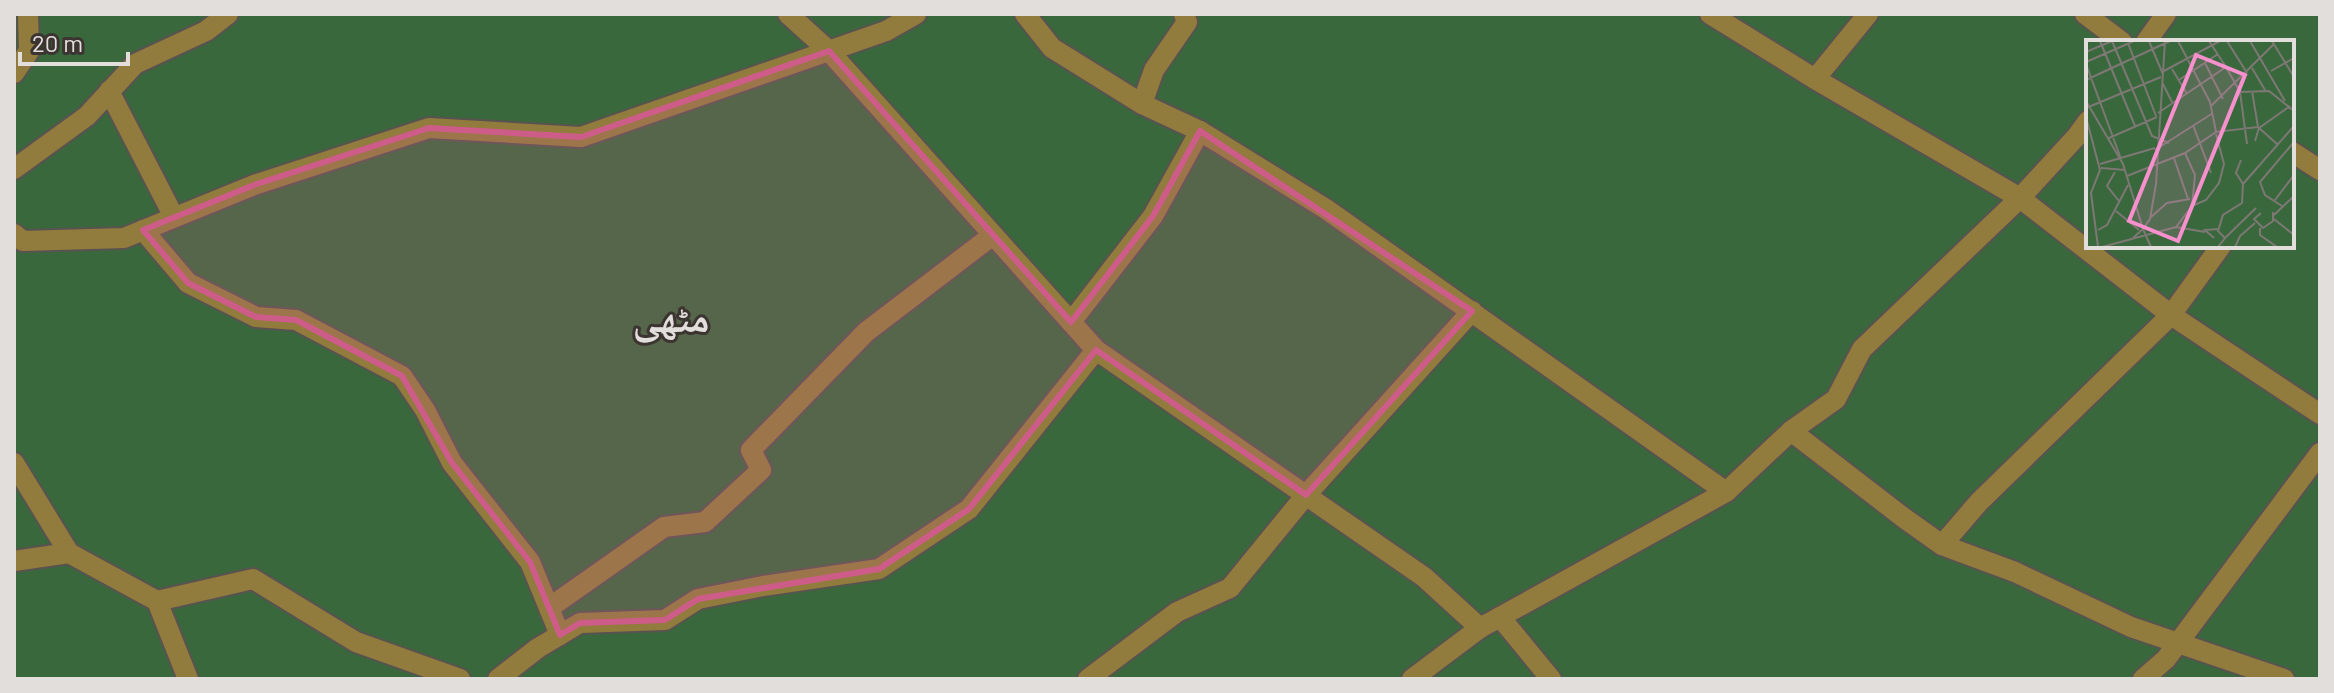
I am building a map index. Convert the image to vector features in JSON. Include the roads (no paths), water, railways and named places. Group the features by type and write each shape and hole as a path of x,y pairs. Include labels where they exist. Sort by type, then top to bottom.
{"street":[{"path":"14,73 29,51 28,14"},
{"path":"14,169 87,116 135,64 206,31 228,14"},
{"path":"788,14 829,51 1096,350 1424,577 1480,628"},
{"path":"14,234 23,241 124,238 254,185 429,128 581,137 886,31 916,14"},
{"path":"1025,14 1052,48 1142,104 1200,131 1326,209 1726,492"},
{"path":"1142,104 1154,70 1187,22 1184,14"},
{"path":"1710,14 2020,198 2171,315 2320,414"},
{"path":"1815,79 1868,14"},
{"path":"2085,14 2119,40"},
{"path":"2147,40 2166,14"},
{"path":"109,91 174,217"},
{"path":"1412,679 1480,628 1726,492 1791,431 1836,399 1862,349 2020,198 2086,124"},
{"path":"1071,322 1153,216 1200,131"},
{"path":"2294,153 2320,170"},
{"path":"143,230 188,283 256,317 296,320 402,376 425,410 452,463 530,562 560,635"},
{"path":"549,608 664,527 705,522 761,470 751,450 866,332 993,235"},
{"path":"1942,545 1979,502 2171,315 2220,248"},
{"path":"1088,679 1177,612 1230,588 1306,495 1472,311"},
{"path":"498,679 538,648 580,623 665,620 698,599 879,569 969,509 1096,350"},
{"path":"1791,431 1942,545 2015,572 2131,627 2284,679"},
{"path":"2143,679 2166,659 2320,453"},
{"path":"14,463 69,553 157,601 188,679"},
{"path":"14,561 69,553"},
{"path":"157,601 253,579 356,642 460,679"},
{"path":"1500,617 1551,679"}],"district":[{"name":"مٹھی","path":"671,316"}]}
